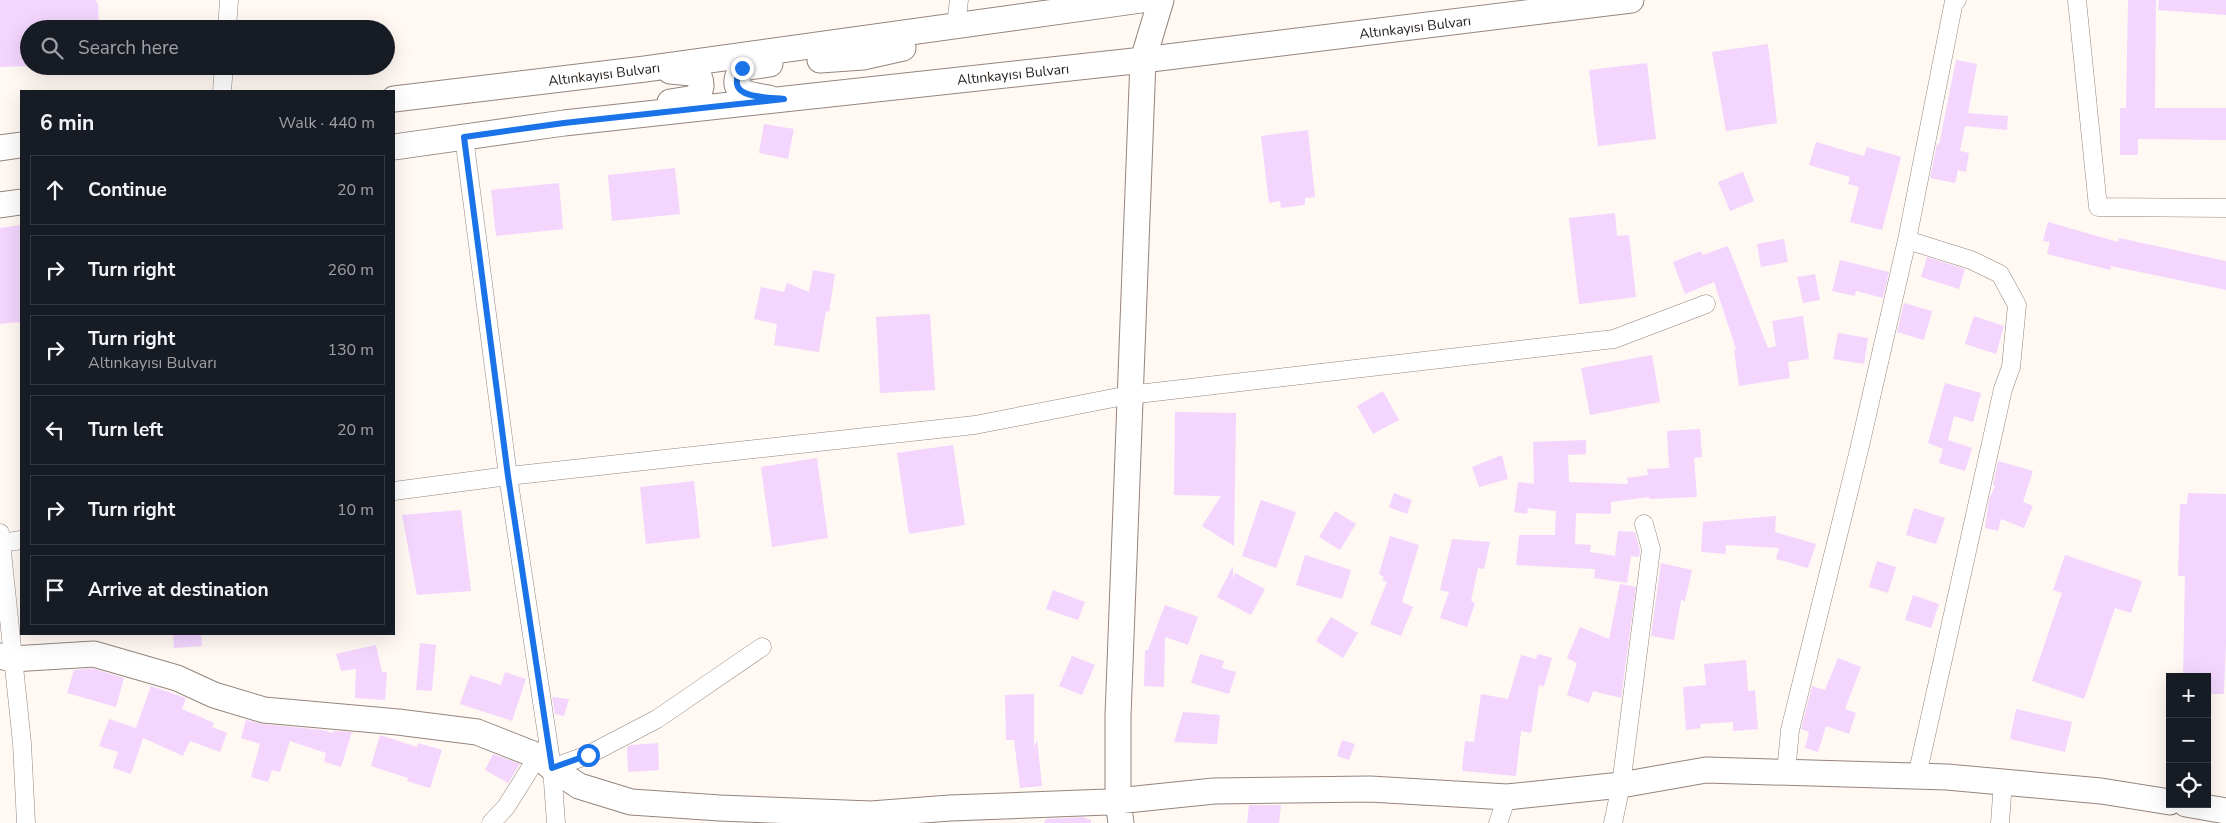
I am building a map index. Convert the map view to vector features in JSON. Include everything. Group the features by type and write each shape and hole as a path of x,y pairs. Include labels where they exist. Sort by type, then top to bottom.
{"main road":[{"name":"Altınkayısı Bulvarı","path":"395,99 621,72 1141,0"},
{"path":"1120,812 1118,706 1143,60 1161,0"},
{"path":"1451,23 1512,2 1526,0"},
{"name":"Altınkayısı Bulvarı","path":"395,147 516,130 1143,60 1631,0"},
{"path":"784,99 750,95 741,92 737,85 738,75 742,68 756,65 863,57 915,45 956,26"},
{"path":"516,130 554,117 610,107 695,98 701,90 702,83 699,76 692,73 676,71 621,72"},
{"path":"0,148 20,145"},
{"path":"0,205 20,202"},
{"path":"6,657 94,654 177,678 214,695 264,710 398,722 477,732 545,762 579,786 631,802 720,808 930,816 1120,812 1214,791 1370,788 1507,798 1621,785 1706,770 1917,776 2101,791 2166,801"},
{"path":"2209,808 2226,811"}],"street":[{"path":"227,20 229,0"},
{"path":"956,26 959,0"},
{"path":"1786,773 1790,730 1859,450 1907,240 1954,1 1957,0"},
{"path":"2077,0 2098,208 2226,208"},
{"path":"222,90 223,75"},
{"path":"464,137 545,762 556,823"},
{"path":"1907,240 1971,260 2000,274 2017,305 2011,367 2001,399 1917,776"},
{"path":"395,491 508,476 975,425 1129,395 1400,362 1614,339 1706,304"},
{"path":"1613,823 1621,785 1651,549 1644,524"},
{"path":"20,540 1,538 6,657 22,743 26,823"},
{"path":"491,823 545,762 588,755 657,719 762,648"},
{"path":"2000,823 2004,782"},
{"path":"1498,823 1507,798"}],"building":[{"path":"0,0 95,0 98,4 99,20 20,20 20,66 0,67"},
{"path":"2128,0 2156,0 2155,108 2226,108 2226,140 2138,139 2138,155 2120,155 2120,108 2126,108"},
{"path":"2159,0 2226,0 2226,15 2158,10"},
{"path":"1768,44 1777,123 1726,131 1712,52"},
{"path":"1956,60 1977,64 1968,113 2008,116 2007,130 1965,126 1960,151 1969,153 1966,172 1958,170 1955,183 1930,178 1937,144 1939,145"},
{"path":"1647,63 1656,139 1598,146 1589,70"},
{"path":"764,124 794,129 788,159 759,153"},
{"path":"1308,130 1315,197 1305,198 1305,205 1281,208 1280,201 1269,203 1261,136"},
{"path":"1816,142 1864,156 1867,147 1901,157 1882,230 1850,222 1859,187 1848,184 1850,177 1809,165"},
{"path":"675,168 680,214 612,221 608,175"},
{"path":"1743,172 1754,201 1730,211 1718,182"},
{"path":"559,183 563,229 496,236 491,190"},
{"path":"1615,213 1617,236 1629,235 1636,297 1579,304 1569,218"},
{"path":"2048,222 2118,242 2119,238 2226,261 2226,290 2111,266 2110,270 2047,254 2050,242 2043,241"},
{"path":"20,225 20,322 0,324 0,228"},
{"path":"1784,239 1788,262 1761,267 1757,244"},
{"path":"1728,246 1768,348 1776,346 1772,321 1803,316 1809,359 1788,362 1790,378 1739,386 1734,350 1736,349 1714,282 1685,294 1673,262 1701,251 1703,255"},
{"path":"1927,257 1965,269 1959,289 1921,277"},
{"path":"1840,260 1889,272 1883,298 1856,291 1855,296 1832,291"},
{"path":"813,270 835,274 829,312 826,311 819,352 774,345 777,324 754,319 761,287 784,292 787,283 809,292"},
{"path":"1815,274 1820,300 1803,303 1797,277"},
{"path":"1904,303 1932,311 1924,340 1897,332"},
{"path":"930,314 935,390 880,393 876,317"},
{"path":"1974,316 2004,326 1996,354 1965,344"},
{"path":"1838,333 1868,338 1864,364 1833,359"},
{"path":"1652,355 1660,402 1590,415 1581,368"},
{"path":"1945,383 1981,393 1973,422 1954,416 1948,440 1972,448 1965,471 1939,463 1943,449 1928,443"},
{"path":"1383,391 1399,420 1373,434 1357,406"},
{"path":"1175,412 1236,413 1234,546 1202,526 1221,496 1174,495"},
{"path":"1700,429 1702,457 1694,458 1697,497 1649,499 1649,497 1611,502 1611,514 1576,513 1575,544 1591,545 1590,552 1615,556 1618,531 1635,532 1640,550 1639,557 1631,556 1627,583 1594,578 1595,569 1516,565 1519,535 1555,535 1556,511 1528,508 1527,514 1514,512 1518,482 1534,484 1533,442 1586,440 1586,454 1568,455 1569,482 1628,484 1627,478 1648,475 1647,469 1669,468 1667,431"},
{"path":"953,445 965,525 909,534 897,453"},
{"path":"1502,455 1508,479 1479,487 1472,467"},
{"path":"817,458 828,538 772,547 761,467"},
{"path":"1998,461 2033,471 2023,502 2033,506 2024,528 2001,519 1998,531 1985,528 1989,499 1995,486 1993,485"},
{"path":"694,481 700,538 646,544 640,487"},
{"path":"1394,493 1412,500 1407,514 1389,507"},
{"path":"2188,493 2226,494 2224,694 2211,694 2211,673 2183,673 2185,576 2178,576 2180,504 2187,504"},
{"path":"1261,500 1296,512 1276,568 1242,556"},
{"path":"1914,508 1945,518 1936,544 1906,535"},
{"path":"461,510 471,591 417,595 402,515"},
{"path":"1335,511 1356,524 1340,550 1319,537"},
{"path":"1776,516 1775,532 1816,544 1808,568 1776,559 1779,548 1726,545 1726,554 1701,552 1703,522"},
{"path":"1390,536 1419,545 1402,602 1413,607 1401,636 1370,624 1387,582 1382,580 1384,577 1379,574"},
{"path":"1452,539 1490,542 1484,569 1478,568 1471,601 1475,603 1467,627 1440,618 1449,592 1440,590"},
{"path":"1305,555 1351,570 1342,599 1296,585"},
{"path":"2065,555 2142,581 2131,613 2115,608 2084,699 2032,681 2062,593 2053,590"},
{"path":"1877,561 1896,567 1888,593 1869,587"},
{"path":"1661,563 1692,570 1685,601 1681,600 1674,640 1651,636"},
{"path":"1233,566 1233,579 1235,573 1265,589 1251,615 1217,597"},
{"path":"1620,584 1636,587 1621,698 1593,691 1589,703 1567,695 1577,663 1567,658 1580,627 1609,639"},
{"path":"1053,590 1085,602 1078,620 1046,609"},
{"path":"1913,595 1939,604 1931,628 1905,620"},
{"path":"1165,605 1198,617 1188,645 1165,637 1164,687 1144,686 1145,650 1148,650"},
{"path":"1331,617 1358,633 1343,658 1316,641"},
{"path":"173,635 201,635 202,646 174,648"},
{"path":"420,643 436,645 432,691 416,690"},
{"path":"376,645 382,672 387,672 385,700 355,698 356,669 341,671 336,654"},
{"path":"1200,654 1224,661 1222,668 1236,672 1229,694 1191,683"},
{"path":"1538,654 1552,658 1544,686 1539,685 1531,733 1521,731 1516,776 1462,771 1465,741 1474,742 1481,694 1508,699 1521,655 1536,659"},
{"path":"1072,656 1095,665 1082,695 1059,686"},
{"path":"1838,658 1861,667 1845,709 1856,713 1849,734 1826,726 1818,752 1805,748 1809,732 1801,729 1812,686 1825,690"},
{"path":"1746,660 1748,691 1755,690 1758,729 1733,731 1733,722 1700,724 1701,728 1686,730 1683,687 1706,685 1704,664"},
{"path":"92,668 124,678 116,707 67,693 74,670"},
{"path":"505,672 526,679 512,721 460,704 470,675 501,685"},
{"path":"151,686 186,698 182,709 214,723 212,727 227,733 220,752 190,741 183,756 143,738 131,774 113,768 118,752 99,746 109,719 136,728"},
{"path":"1034,694 1034,747 1037,740 1042,786 1020,788 1014,740 1006,740 1005,695"},
{"path":"552,697 569,699 564,716 555,714"},
{"path":"2016,709 2072,722 2065,752 2010,739"},
{"path":"1183,712 1220,715 1217,744 1174,742"},
{"path":"246,720 263,724 323,730 332,733 333,731 352,732 341,767 324,762 326,753 290,741 280,772 272,770 268,782 251,777 260,744 241,738"},
{"path":"380,735 417,747 418,743 442,750 430,788 407,781 408,778 371,766"},
{"path":"1342,740 1355,744 1349,760 1337,756"},
{"path":"658,743 659,770 628,772 627,747"},
{"path":"493,754 520,764 508,783 485,770"},
{"path":"1249,805 1281,805 1279,823 1247,823"},
{"path":"1083,817 1091,820 1091,823 1044,823 1046,819"}],"route":[{"path":"588,755 552,768 508,476 464,137 564,123 784,99 750,95 741,92 737,85 738,75 742,68"}]}
